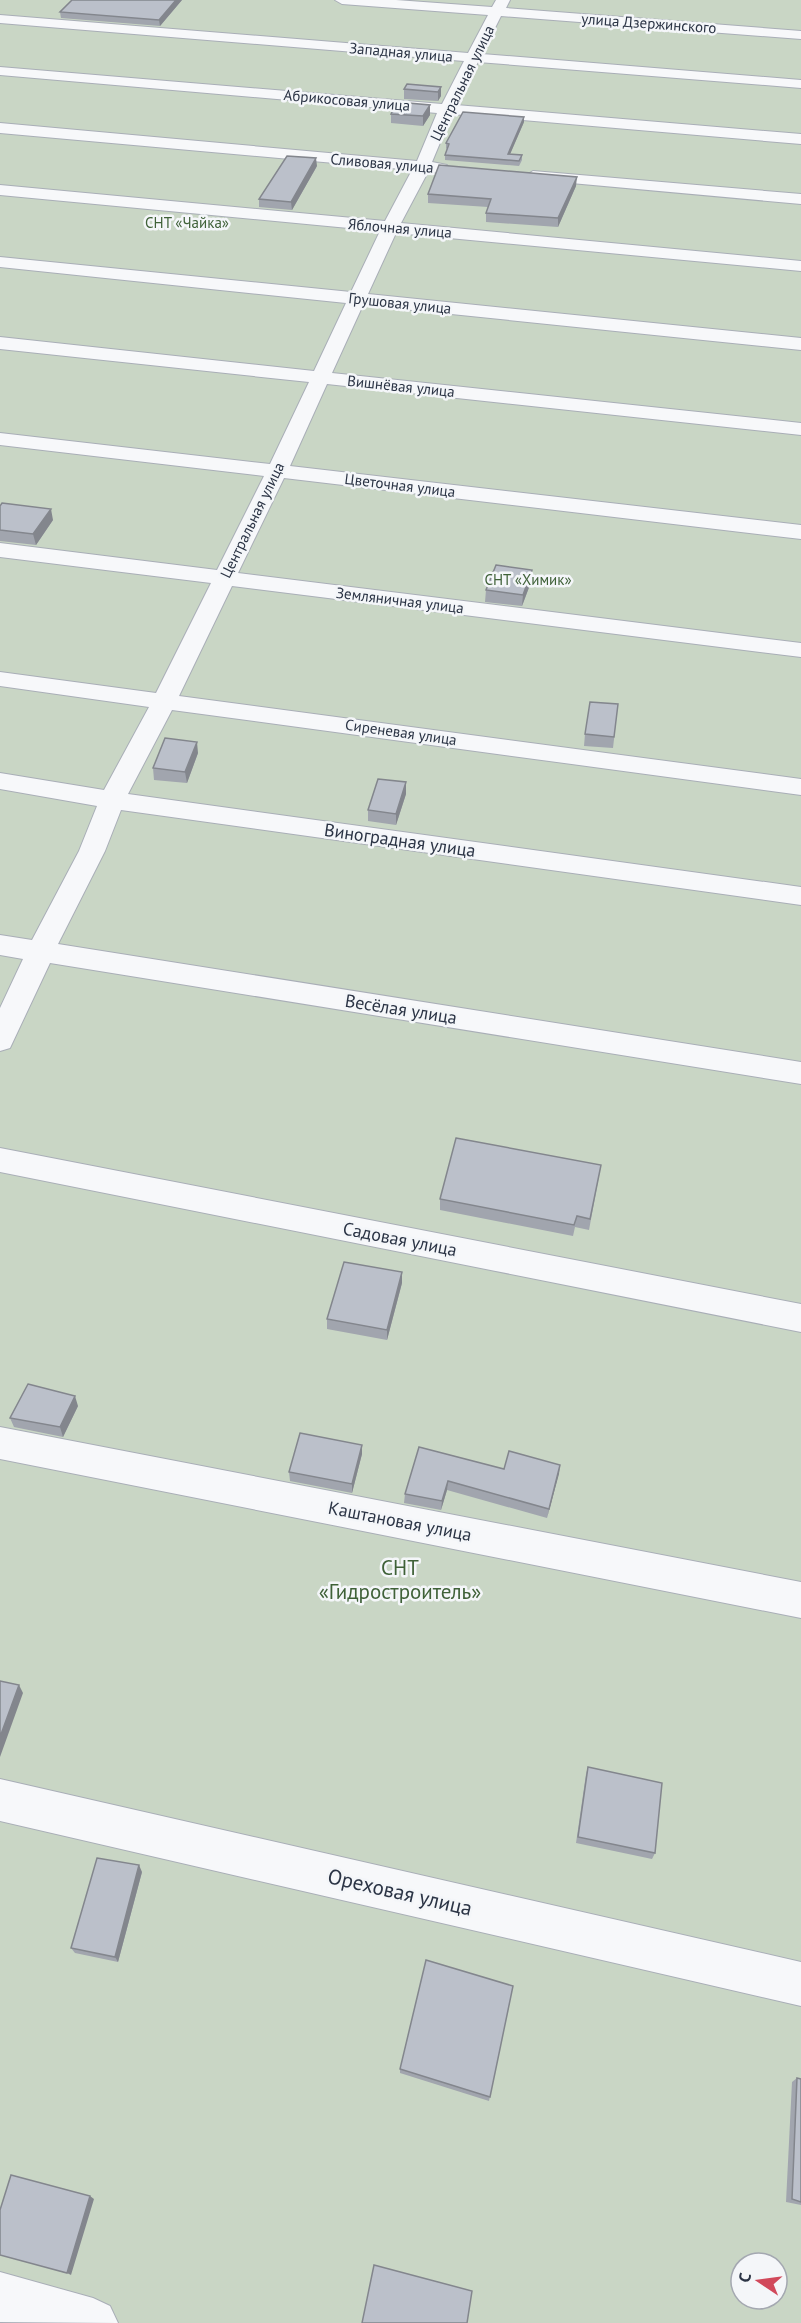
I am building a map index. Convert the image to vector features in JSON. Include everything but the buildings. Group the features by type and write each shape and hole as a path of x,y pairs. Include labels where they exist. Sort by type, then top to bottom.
{"street":[{"path":"342,0 500,6"},
{"name":"улица Дзержинского","path":"500,6 801,35"},
{"name":"Центральная улица","path":"0,1040 41,951 92,851 112,800 165,700 277,471 390,227 422,167 447,108 500,6"},
{"name":"Западная улица","path":"0,19 801,84"},
{"name":"Абрикосовая улица","path":"0,71 801,139"},
{"name":"Сливовая улица","path":"0,128 458,170"},
{"path":"517,175 801,199"},
{"name":"Яблочная улица","path":"0,190 801,266"},
{"name":"Грушовая улица","path":"0,262 801,344"},
{"name":"Вишнёвая улица","path":"0,343 801,429"},
{"name":"Цветочная улица","path":"0,439 801,532"},
{"name":"Земляничная улица","path":"0,550 801,650"},
{"name":"Сиреневая улица","path":"0,679 801,787"},
{"name":"Виноградная улица","path":"0,781 112,800 801,896"},
{"name":"Весёлая улица","path":"0,945 801,1073"},
{"name":"Садовая улица","path":"0,1160 801,1318"},
{"name":"Каштановая улица","path":"0,1443 801,1600"},
{"name":"Ореховая улица","path":"0,1800 801,1984"},
{"path":"0,2297 93,2323"}],"green space":[{"name":"СНТ «Гидростроитель»","path":"0,0 801,0 801,2323 0,2323"}],"park label":[{"name":"СНТ «Чайка»","path":"187,222"},
{"name":"СНТ «Химик»","path":"528,579"}]}
